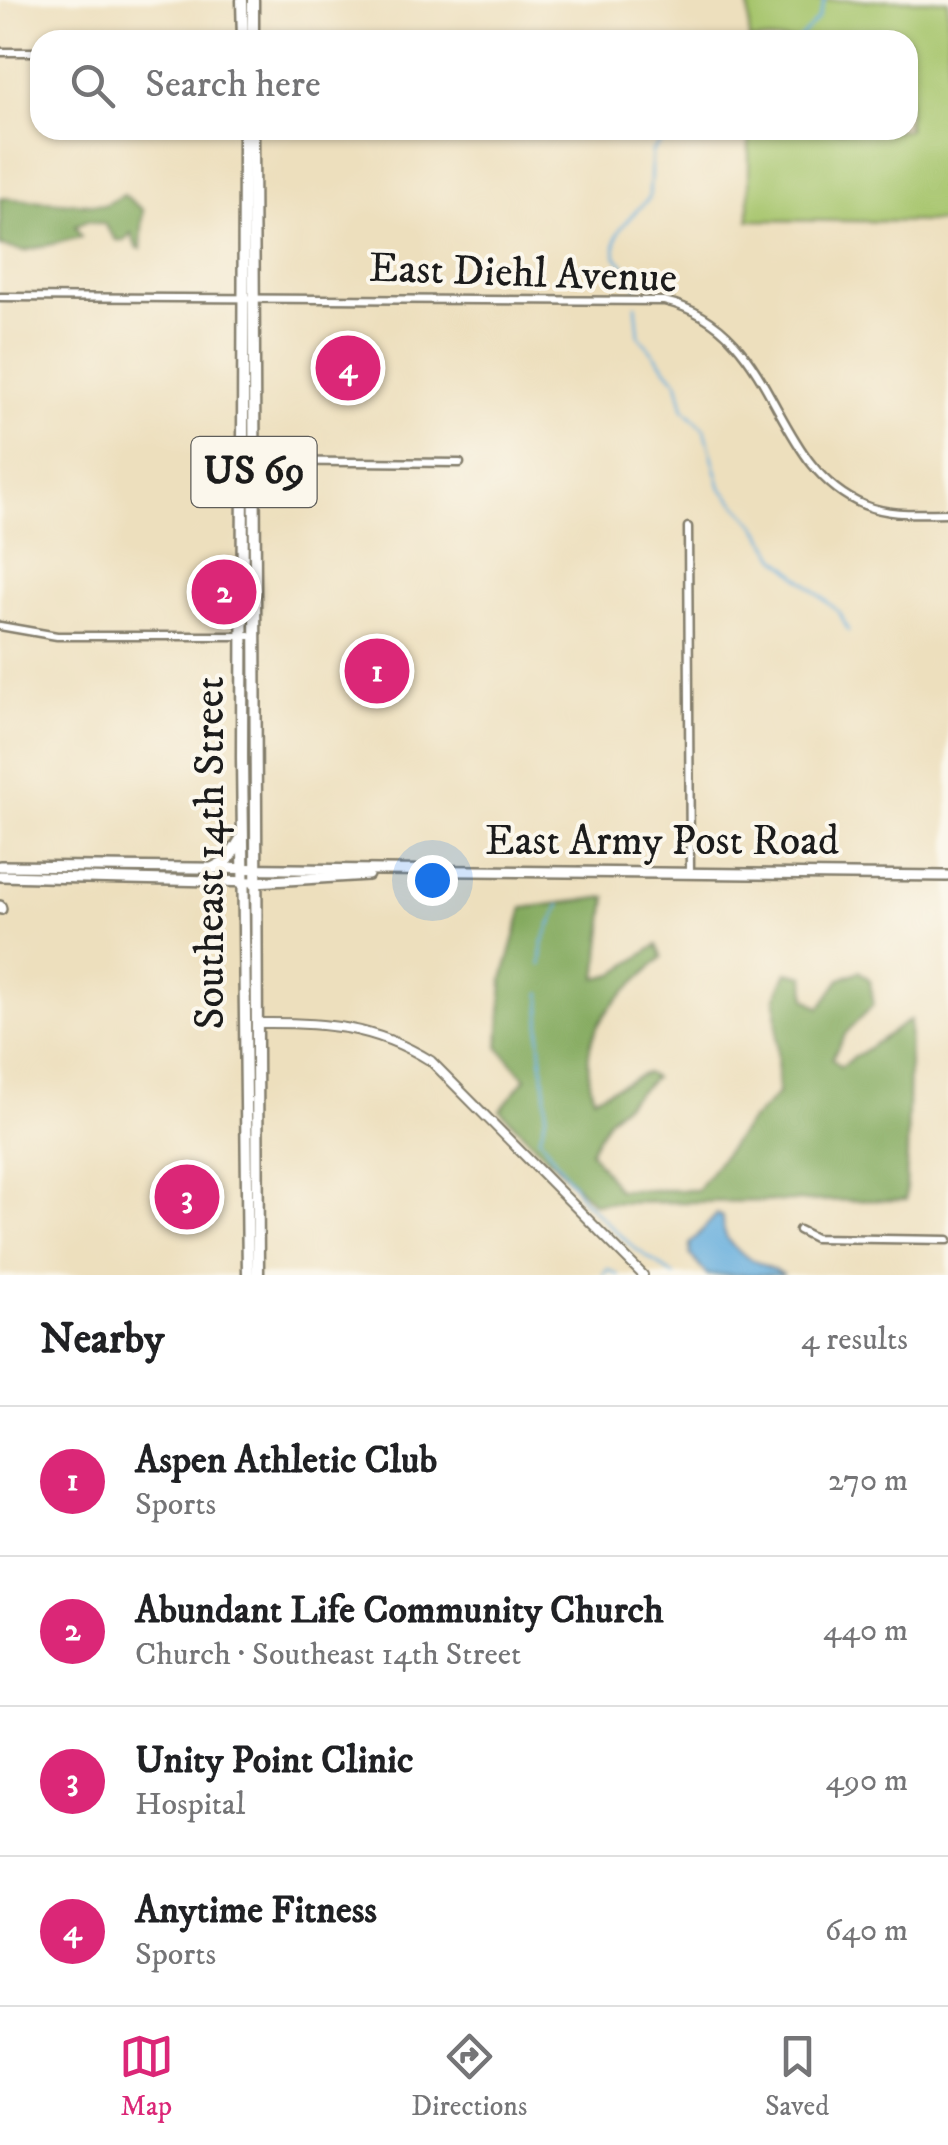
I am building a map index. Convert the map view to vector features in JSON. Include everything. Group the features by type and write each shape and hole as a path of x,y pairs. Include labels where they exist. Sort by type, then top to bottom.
{"main road":[{"path":"242,0 242,30"},
{"path":"252,0 253,30"},
{"name":"Southeast 14th Street","path":"244,140 250,868 248,1275"},
{"name":"Southeast 14th Street","path":"248,299 253,140"},
{"name":"Southeast 14th Street","path":"248,636 244,832 250,868"},
{"path":"213,868 237,850 244,832"},
{"name":"East Army Post Road","path":"0,866 375,873 948,876"},
{"name":"East Army Post Road","path":"0,876 250,882 375,873"},
{"name":"Southeast 14th Street","path":"250,882 256,1023 258,1275"}],"street":[{"path":"0,52 30,52"},
{"name":"East Diehl Avenue","path":"0,297 650,300 688,307 713,319 742,349 813,464 837,489 877,509 948,514"},
{"path":"248,461 460,462"},
{"path":"688,527 690,874"},
{"path":"0,626 57,636 248,636"},
{"path":"256,1023 346,1025 391,1039 431,1061 643,1275"},
{"path":"798,1230 815,1238 948,1240"}],"green space":[{"path":"749,0 948,0 948,222 749,220 749,140 918,140 918,30 749,30"},
{"path":"124,195 143,210 141,249 136,247 131,233 124,241 116,240 104,224 87,221 75,226 81,237 24,251 0,246 0,198 104,205"},
{"path":"607,897 597,978 614,974 657,945 662,957 615,1002 594,1034 589,1052 594,1097 646,1073 654,1078 609,1118 590,1151 618,1190 697,1190 747,1124 778,1094 776,997 787,972 805,976 806,998 820,1008 840,979 859,971 870,980 873,1005 846,1033 832,1058 840,1067 910,1020 906,1200 593,1203 500,1110 526,1078 499,1048 503,979 523,908"}],"water":[{"path":"717,1214 722,1217 734,1248 784,1275 708,1275 690,1255 690,1244"}],"waterway":[{"path":"808,30 818,19 825,0"},
{"path":"638,292 632,273 616,257 615,247 619,231 649,198 652,151 664,140"},
{"path":"636,305 639,336 677,381 684,409 705,430 721,488 757,526 777,558 840,613 848,631"},
{"path":"541,965 543,942 560,905"},
{"path":"541,993 540,1046 546,1112 539,1137 584,1201 633,1247 674,1275"},
{"path":"603,1275 608,1269 618,1275"}],"place":[{"name":"Anytime Fitness","path":"348,368"},
{"name":"Abundant Life Community Church","path":"224,592"},
{"name":"Aspen Athletic Club","path":"377,671"},
{"name":"Unity Point Clinic","path":"187,1197"}]}
